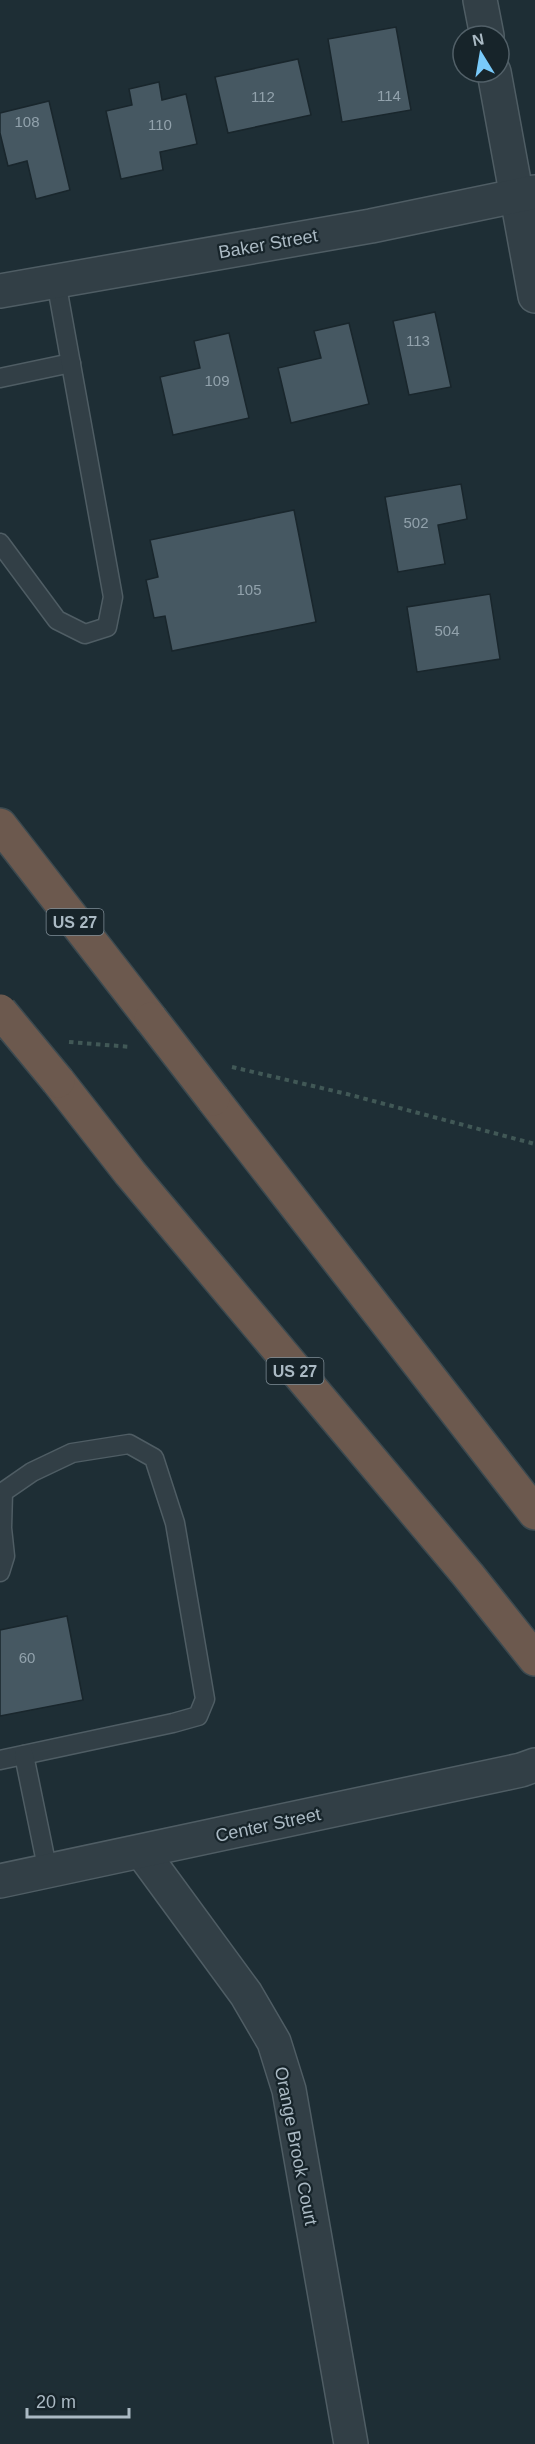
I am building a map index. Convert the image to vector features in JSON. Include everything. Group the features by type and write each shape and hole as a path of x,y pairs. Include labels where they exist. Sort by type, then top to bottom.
{"highway":[{"name":"US 27","path":"0,825 535,1513"},
{"name":"US 27","path":"0,1011 130,1173 468,1575 535,1659"}],"street":[{"path":"480,0 485,24"},
{"path":"497,84 526,194 535,296"},
{"name":"Baker Street","path":"0,291 370,226 526,194"},
{"name":"Center Street","path":"0,1881 521,1770 535,1765"},
{"name":"Orange Brook Court","path":"142,1852 246,1994 274,2042 289,2090 351,2444"}],"lane":[{"path":"0,543 57,621 85,634 106,627 113,597 56,281"},
{"path":"0,378 71,363"},
{"path":"0,1572 5,1556 2,1528 3,1492 32,1472 72,1454 129,1444 154,1458 175,1523 205,1699 198,1716 0,1760"},
{"path":"24,1755 48,1872"}],"path":[{"path":"67,1042 133,1047"},
{"path":"223,1065 347,1094 535,1144"}],"building":[{"path":"396,27 411,110 342,122 328,39"},
{"path":"298,59 311,115 228,133 215,77"},
{"path":"159,82 162,100 186,94 197,144 160,152 163,170 121,179 106,111 132,105 129,89"},
{"path":"49,101 70,190 36,199 27,161 8,166 0,133 0,113"},
{"path":"435,312 451,387 409,395 393,321"},
{"path":"349,323 369,404 291,423 278,368 321,358 314,331"},
{"path":"229,333 249,418 173,435 160,377 200,368 194,341"},
{"path":"461,484 467,519 438,525 445,564 398,572 385,497"},
{"path":"294,510 316,622 172,651 165,616 154,618 146,580 158,577 150,540"},
{"path":"490,594 500,659 417,672 407,607"},
{"path":"67,1616 83,1700 0,1716 0,1630"}]}
